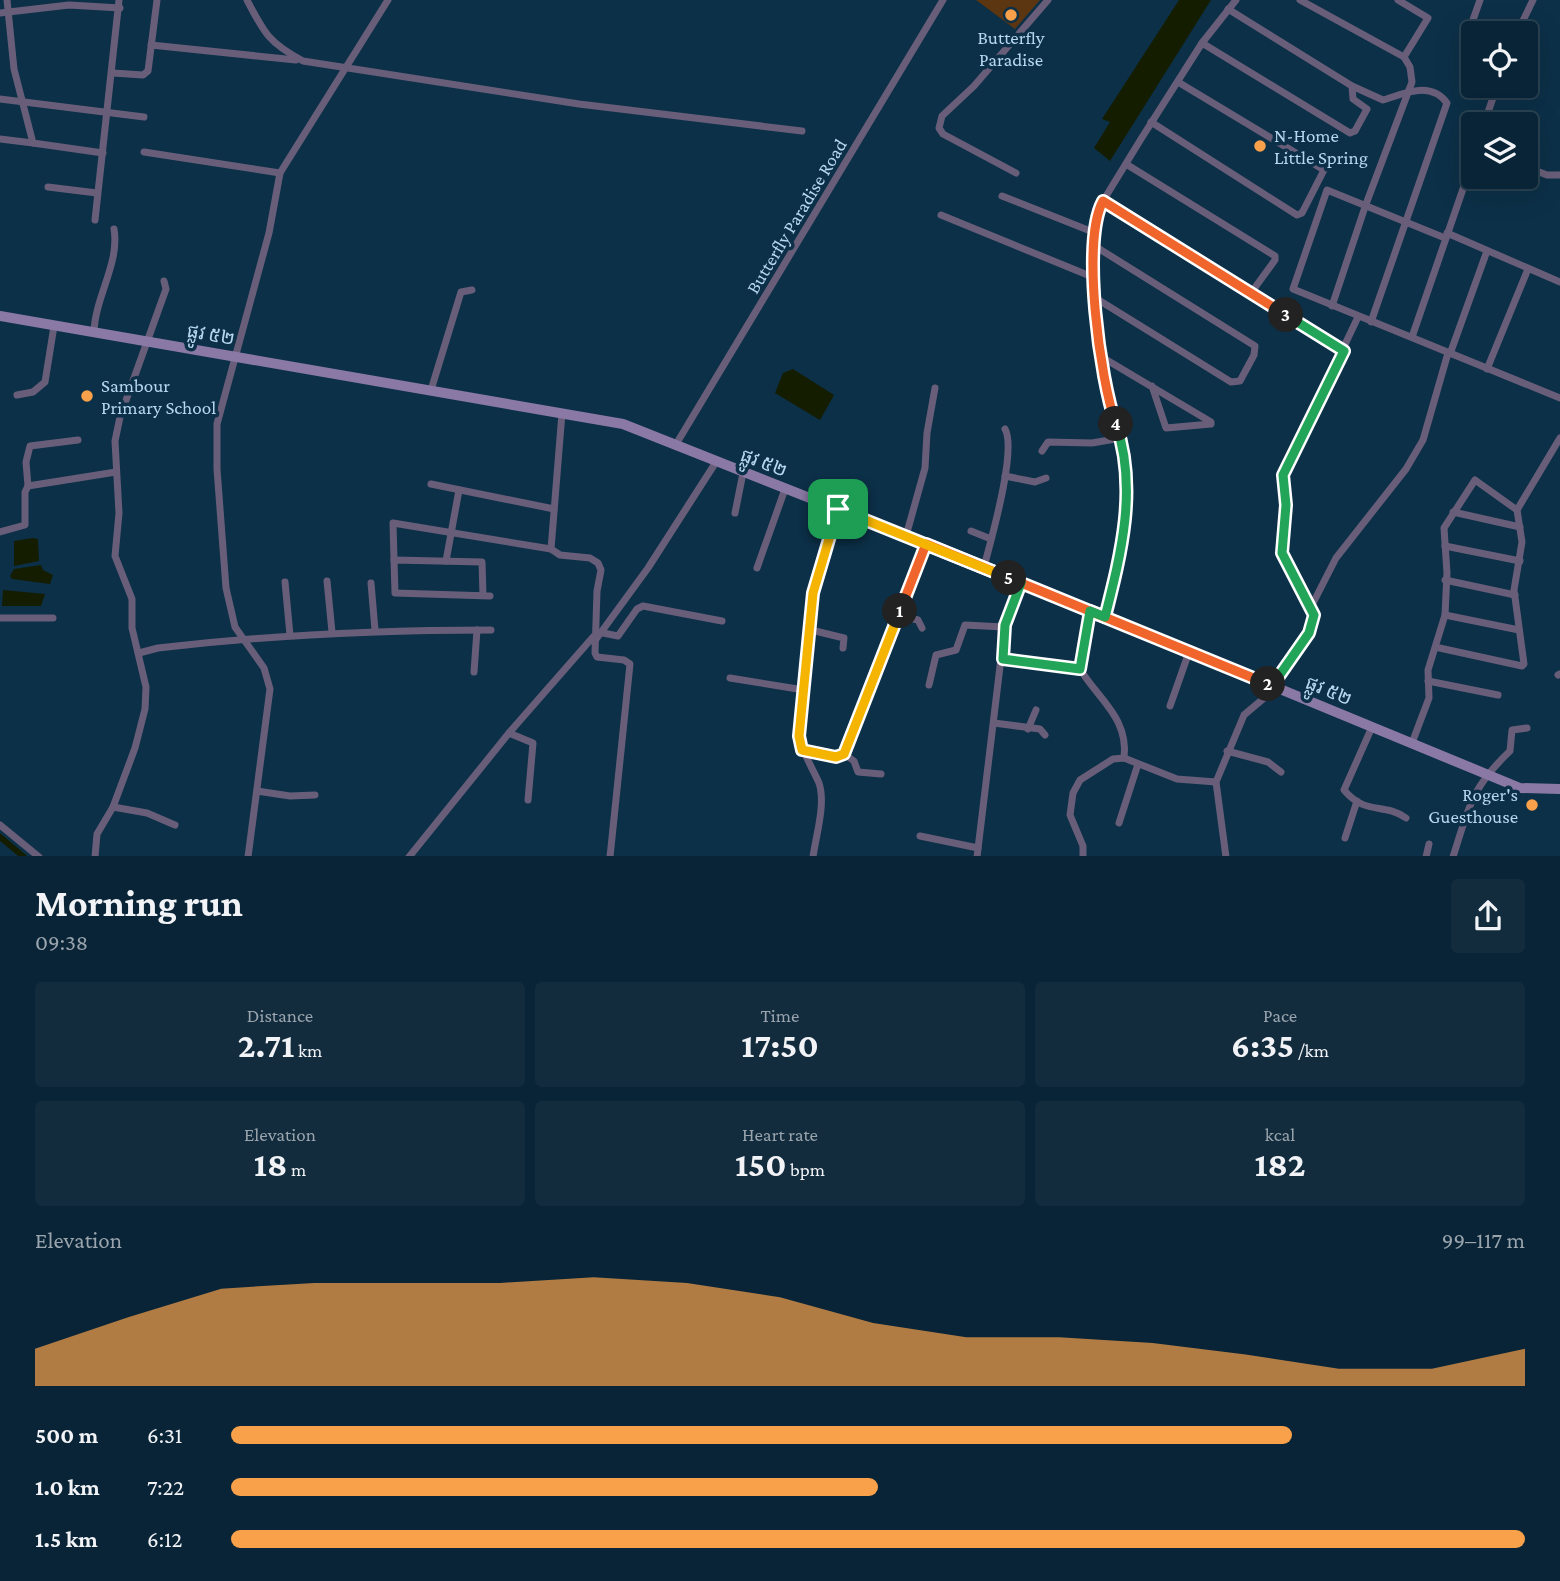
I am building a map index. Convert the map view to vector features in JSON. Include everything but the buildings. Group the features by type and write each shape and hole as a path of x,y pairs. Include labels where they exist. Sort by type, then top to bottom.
{"street":[{"path":"7,0 4,13 33,143"},
{"path":"113,73 147,74 157,0"},
{"path":"247,0 264,34 278,48 303,61"},
{"path":"248,856 270,689 264,668 242,639 231,614 226,588 217,469 217,425 229,372 237,356 269,233 280,173 388,0"},
{"name":"Butterfly Paradise Road","path":"675,446 943,0"},
{"path":"1016,173 943,134 939,128 942,116 974,86 1048,0"},
{"path":"1105,617 1122,552 1126,453 1100,356 1093,232 1103,201 1151,122 1202,43 1236,0"},
{"path":"1300,0 1404,57 1412,76 1332,306"},
{"path":"1398,0 1428,18 1404,57"},
{"path":"1472,21 1480,0"},
{"path":"1522,21 1532,0"},
{"path":"4,13 29,4 120,4 95,220"},
{"path":"1228,9 1352,86 1382,100 1409,90 1428,90 1446,100 1447,107 1371,322"},
{"path":"1202,43 1352,133 1367,109 1353,99 1352,86"},
{"path":"151,45 303,61 579,104 802,131"},
{"path":"1151,122 1297,215 1302,213 1324,170 1178,82"},
{"path":"0,99 144,117"},
{"path":"0,139 103,153"},
{"path":"144,152 280,173"},
{"path":"1126,164 1275,256 1251,293"},
{"path":"1538,172 1560,175"},
{"path":"48,187 97,193"},
{"path":"1412,337 1463,189"},
{"path":"1560,282 1327,190 1293,285 1295,291 1560,398"},
{"path":"1002,196 1093,232"},
{"path":"1103,201 1344,351"},
{"path":"941,215 1095,278"},
{"path":"94,332 99,298 113,257 114,229"},
{"path":"1093,245 1255,346 1254,355 1240,381 1231,382 1097,299"},
{"path":"1310,609 1336,558 1406,469 1423,440 1449,353 1487,251"},
{"path":"1487,369 1528,269"},
{"path":"95,856 97,834 113,807 135,748 145,709 146,687 132,628 132,599 115,556 119,513 115,441 120,417 166,289 164,281"},
{"path":"431,390 461,292 472,290"},
{"name":"ផ្លូវ ៥២","path":"0,316 606,419 984,567 1520,788 1560,789"},
{"path":"1226,856 1219,825 1216,782 1227,751 1244,715 1274,687 1309,633 1314,615 1282,553 1286,505 1283,475 1358,317"},
{"path":"17,395 33,392 45,382 54,326"},
{"path":"1100,356 1152,386 1211,424 1166,428 1152,386"},
{"path":"906,536 925,468 927,433 935,388"},
{"path":"551,549 562,413"},
{"path":"984,567 1005,476 1010,443 1005,429"},
{"path":"1042,451 1048,442 1092,443 1121,438"},
{"path":"1435,647 1521,666 1515,595 1520,561 1517,510 1560,438"},
{"path":"0,532 25,524 25,492 28,486 26,463 30,446 78,440"},
{"path":"410,856 509,733 594,639 603,633 716,462"},
{"path":"28,486 117,472"},
{"path":"735,513 743,473"},
{"path":"1005,476 1035,482 1046,478"},
{"path":"1412,743 1429,698 1428,681 1445,615 1444,528 1475,480 1517,510"},
{"path":"431,484 554,509"},
{"path":"446,561 459,489"},
{"path":"757,568 785,489"},
{"path":"813,856 821,803 820,786 802,750 799,736 818,571 838,509"},
{"path":"1452,512 1520,527"},
{"path":"394,560 482,562 486,596 395,593 394,560 393,523 551,549 561,555 590,558 598,562 601,570 594,639 597,657 624,660 630,664 610,856"},
{"path":"971,531 991,539"},
{"path":"802,750 836,757 844,754 926,544"},
{"path":"1445,546 1520,561"},
{"path":"1445,580 1515,595"},
{"path":"327,581 332,632"},
{"path":"285,582 290,635"},
{"path":"371,583 375,630"},
{"path":"920,836 978,852 1003,659 1004,627 1021,583"},
{"path":"603,633 618,636 636,609 643,606 722,621"},
{"path":"1080,669 1090,611"},
{"path":"898,615 918,620 922,628"},
{"path":"1445,615 1520,630"},
{"path":"0,618 53,618"},
{"path":"929,685 936,655 956,650 965,625 1004,627"},
{"path":"139,653 242,639 332,632 491,629"},
{"path":"474,672 477,630"},
{"path":"811,630 844,638 843,648"},
{"path":"1170,706 1189,652"},
{"path":"1003,659 1080,669 1115,713 1126,743 1124,758"},
{"path":"730,678 804,690"},
{"path":"1428,681 1498,695"},
{"path":"1028,729 1036,710"},
{"path":"994,723 1043,730 1045,735"},
{"path":"1372,727 1343,786 1346,793 1372,809 1396,811 1406,818"},
{"path":"1454,856 1475,791 1486,774 1510,751 1512,730 1527,728"},
{"path":"509,733 533,743 528,800"},
{"path":"1227,751 1268,762 1281,772"},
{"path":"844,754 852,759 858,772 881,774"},
{"path":"1083,856 1083,846 1070,815 1073,793 1080,780 1113,759 1124,758 1177,779 1216,782"},
{"path":"1119,823 1138,764"},
{"path":"257,791 290,796 315,795"},
{"path":"1345,838 1357,801"},
{"path":"113,807 147,813 175,825"},
{"path":"0,825 39,856"},
{"path":"1426,856 1429,844"}],"shaded area":[{"name":"Butterfly Paradise","path":"976,0 1040,0 1015,29"},
{"path":"1179,0 1211,0 1110,161 1094,148 1110,122 1102,119"},
{"path":"793,369 834,395 820,420 775,393 783,373"},
{"path":"38,539 39,561 14,566 14,541"},
{"path":"41,565 43,570 53,575 50,584 12,579 10,576 14,569"},
{"path":"3,590 45,594 41,606 2,606"}],"waterway":[{"path":"0,837 23,856"}],"place":[{"name":"Butterfly Paradise","path":"1011,15"},
{"name":"N-Home Little Spring","path":"1260,146"},
{"name":"Sambour Primary School","path":"87,396"},
{"name":"Roger's Guesthouse","path":"1532,805"}],"route":[{"path":"838,509 813,593 799,736 802,750 836,757 844,754 867,688 926,544 984,567 1021,583 1105,617 1272,686 1309,633 1314,615 1283,558 1286,505 1283,475 1344,351 1103,201 1094,225 1093,237 1099,347 1113,415 1126,453 1126,503 1122,552 1105,617 1090,611 1080,669 1003,659 1008,612 1021,583 984,567 838,509"}]}
